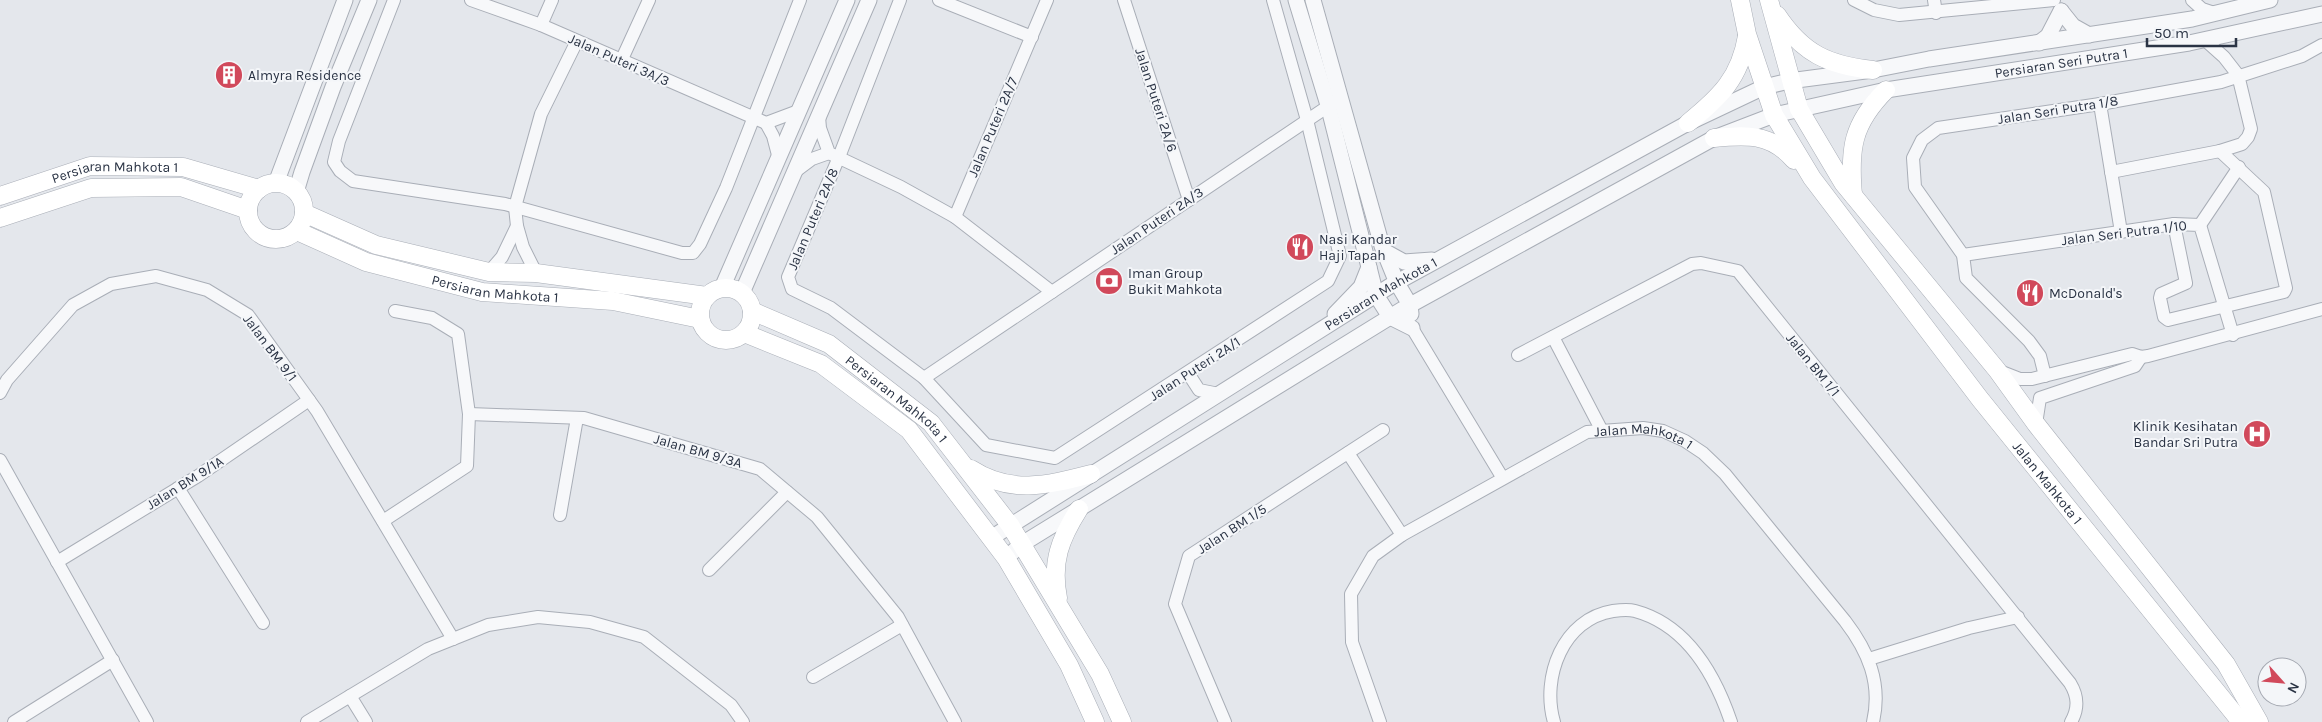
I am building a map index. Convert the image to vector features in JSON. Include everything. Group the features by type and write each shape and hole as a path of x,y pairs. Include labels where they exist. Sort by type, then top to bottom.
{"main road":[{"name":"Jalan Mahkota 1","path":"1740,0 1747,34 1774,116 1812,178 1980,399 2230,714 2241,722"},
{"path":"1769,2 1787,31 1801,45 1821,58 1845,67 1873,70"},
{"name":"Jalan Mahkota 1","path":"1769,2 1789,81 1799,109 1843,183 1996,370 2036,424 2226,664 2242,689"},
{"path":"1688,123 1723,92 1735,76 1743,56 1747,34"},
{"path":"1853,196 1851,153 1856,133 1864,116 1886,90"},
{"path":"1714,138 1747,135 1762,138 1778,146 1791,156 1812,178"},
{"name":"Persiaran Mahkota 1","path":"0,196 90,166 183,167 259,189"},
{"path":"276,183 286,185 296,192 304,204 302,223 289,237 270,239 261,235 254,228 248,210 254,195 259,189 276,183"},
{"name":"Persiaran Mahkota 1","path":"0,218 91,188 181,188 248,210"},
{"name":"Persiaran Mahkota 1","path":"304,213 376,245 489,272 536,273 715,292 731,288 742,293"},
{"name":"Persiaran Mahkota 1","path":"296,231 366,262 482,292 613,302 700,319"},
{"path":"715,292 702,302 700,319 708,333 722,340 730,340 744,333 749,326 752,312 750,303 742,293"},
{"name":"Persiaran Mahkota 1","path":"752,312 829,344 931,423 1010,525 1100,674 1122,722"},
{"name":"Persiaran Mahkota 1","path":"744,333 822,364 909,430 1006,558 1069,665 1095,722"},
{"path":"962,463 986,478 1027,487 1054,484 1091,474"},
{"path":"1059,606 1054,579 1057,555 1066,530 1079,509"},
{"path":"2242,689 2259,722"},
{"path":"2242,689 2267,722"}],"street":[{"path":"276,183 345,0"},
{"path":"296,192 333,87 369,0"},
{"path":"394,0 339,141 334,162 340,171 353,181 515,207 682,253 693,252 700,244 760,121 800,0"},
{"name":"Jalan Puteri 3A/3","path":"471,0 541,25 760,121"},
{"path":"541,25 552,0"},
{"path":"622,59 649,0"},
{"path":"715,292 847,0"},
{"path":"742,293 869,0"},
{"name":"Jalan Puteri 2A/8","path":"900,0 834,155 788,277 792,289 831,308 924,378"},
{"path":"939,0 1032,38"},
{"name":"Jalan Puteri 2A/7","path":"955,217 1047,0"},
{"name":"Jalan Puteri 2A/6","path":"1124,0 1189,200"},
{"name":"Jalan Puteri 2A/1","path":"924,378 986,445 1056,458 1328,281 1340,256 1307,120 1273,0"},
{"path":"1296,0 1334,102 1384,251 1397,282 1410,305 1412,328 1502,477"},
{"path":"1313,0 1376,295 1390,317 1412,328"},
{"path":"1854,0 1874,10 1899,15 1935,6 1969,9 2058,4"},
{"path":"1969,9 1980,0"},
{"path":"2190,0 2202,9 2218,14"},
{"path":"2190,0 2192,19 2212,31 2231,35"},
{"name":"Persiaran Seri Putra 1","path":"1764,87 1789,81 1873,70 1928,59 2192,19 2270,0"},
{"path":"2058,4 2073,26 2090,35"},
{"path":"2047,66 2066,39 2058,4"},
{"path":"2039,43 2048,36 2058,4"},
{"name":"Persiaran Seri Putra 1","path":"1774,116 1886,90 2205,40 2322,14"},
{"path":"2110,172 2220,151 2242,144 2248,138 2251,129 2238,75 2224,57 2205,40"},
{"path":"536,273 523,247 517,226 515,207 541,114 577,41"},
{"name":"Jalan Seri Putra 1/8","path":"1963,256 1915,187 1913,158 1922,140 1938,128 2100,104 2221,82 2302,56 2322,45"},
{"name":"Persiaran Mahkota 1","path":"992,538 1397,282 1688,123 1764,87"},
{"name":"Jalan Puteri 2A/3","path":"924,378 1334,102"},
{"path":"2100,104 2120,232"},
{"path":"760,121 798,111"},
{"name":"Persiaran Mahkota 1","path":"1006,558 1022,544 1410,305 1714,138 1774,116"},
{"path":"819,118 820,128 834,155"},
{"path":"760,121 773,136 778,155"},
{"path":"2174,224 2186,283 2162,294 2160,298 2164,317 2168,320 2284,292 2286,288 2268,200 2264,192 2220,151"},
{"path":"796,170 812,159 834,155 901,187 955,217 1052,292"},
{"path":"2200,225 2239,167"},
{"name":"Jalan Seri Putra 1/10","path":"1963,256 2174,224 2200,225 2233,335"},
{"path":"489,272 502,257 517,226"},
{"path":"1384,251 1404,262 1443,258"},
{"path":"1963,256 1966,278 2029,341 2040,356 2045,376"},
{"name":"Jalan BM 1/1","path":"1518,355 1692,264 1700,263 1738,271 2018,617 2074,690 2077,705 2071,722"},
{"path":"1318,331 1361,287 1369,267"},
{"name":"Jalan BM 9/1","path":"0,393 7,380 73,305 111,284 156,276 207,290 248,314 309,400 453,639"},
{"path":"1996,370 2020,379 2032,379 2132,354 2144,357 2233,335 2322,309"},
{"path":"383,521 467,466 469,414 458,334 432,318 395,311"},
{"path":"1553,337 1602,431"},
{"path":"2036,424 2037,403 2040,398 2135,366 2144,357"},
{"path":"1188,373 1199,390 1219,394"},
{"path":"1181,418 1199,390"},
{"name":"Jalan BM 9/1A","path":"57,562 178,488 309,400"},
{"name":"Jalan BM 9/3A","path":"469,414 584,418 760,469 817,517 902,625 955,722"},
{"path":"560,515 577,418"},
{"name":"Jalan Mahkota 1","path":"1380,722 1352,642 1351,594 1373,556 1402,535 1502,477 1587,432 1643,428 1662,431 1685,441 1703,453 1724,474 1845,621 1860,641 1869,659 1877,701 1873,722"},
{"name":"Jalan BM 1/5","path":"1225,722 1175,604 1189,556 1384,430"},
{"path":"1348,453 1402,535"},
{"path":"0,460 147,722"},
{"path":"178,488 263,623"},
{"path":"709,570 787,492"},
{"path":"1554,722 1551,697 1553,675 1567,638 1579,626 1593,617 1608,612 1634,610 1668,627 1684,640 1701,660 1720,694 1731,722"},
{"path":"308,722 428,649 488,625 538,617 590,622 644,637 731,705 743,722"},
{"path":"1869,659 1969,628 2018,617"},
{"path":"814,677 902,625"},
{"path":"14,722 113,660"},
{"path":"350,696 366,722"}],"place":[{"name":"Almyra Residence","path":"229,75"},
{"name":"Nasi Kandar Haji Tapah","path":"1300,247"},
{"name":"Iman Group Bukit Mahkota","path":"1109,281"},
{"name":"McDonald's","path":"2030,293"},
{"name":"Klinik Kesihatan Bandar Sri Putra","path":"2257,434"}]}
